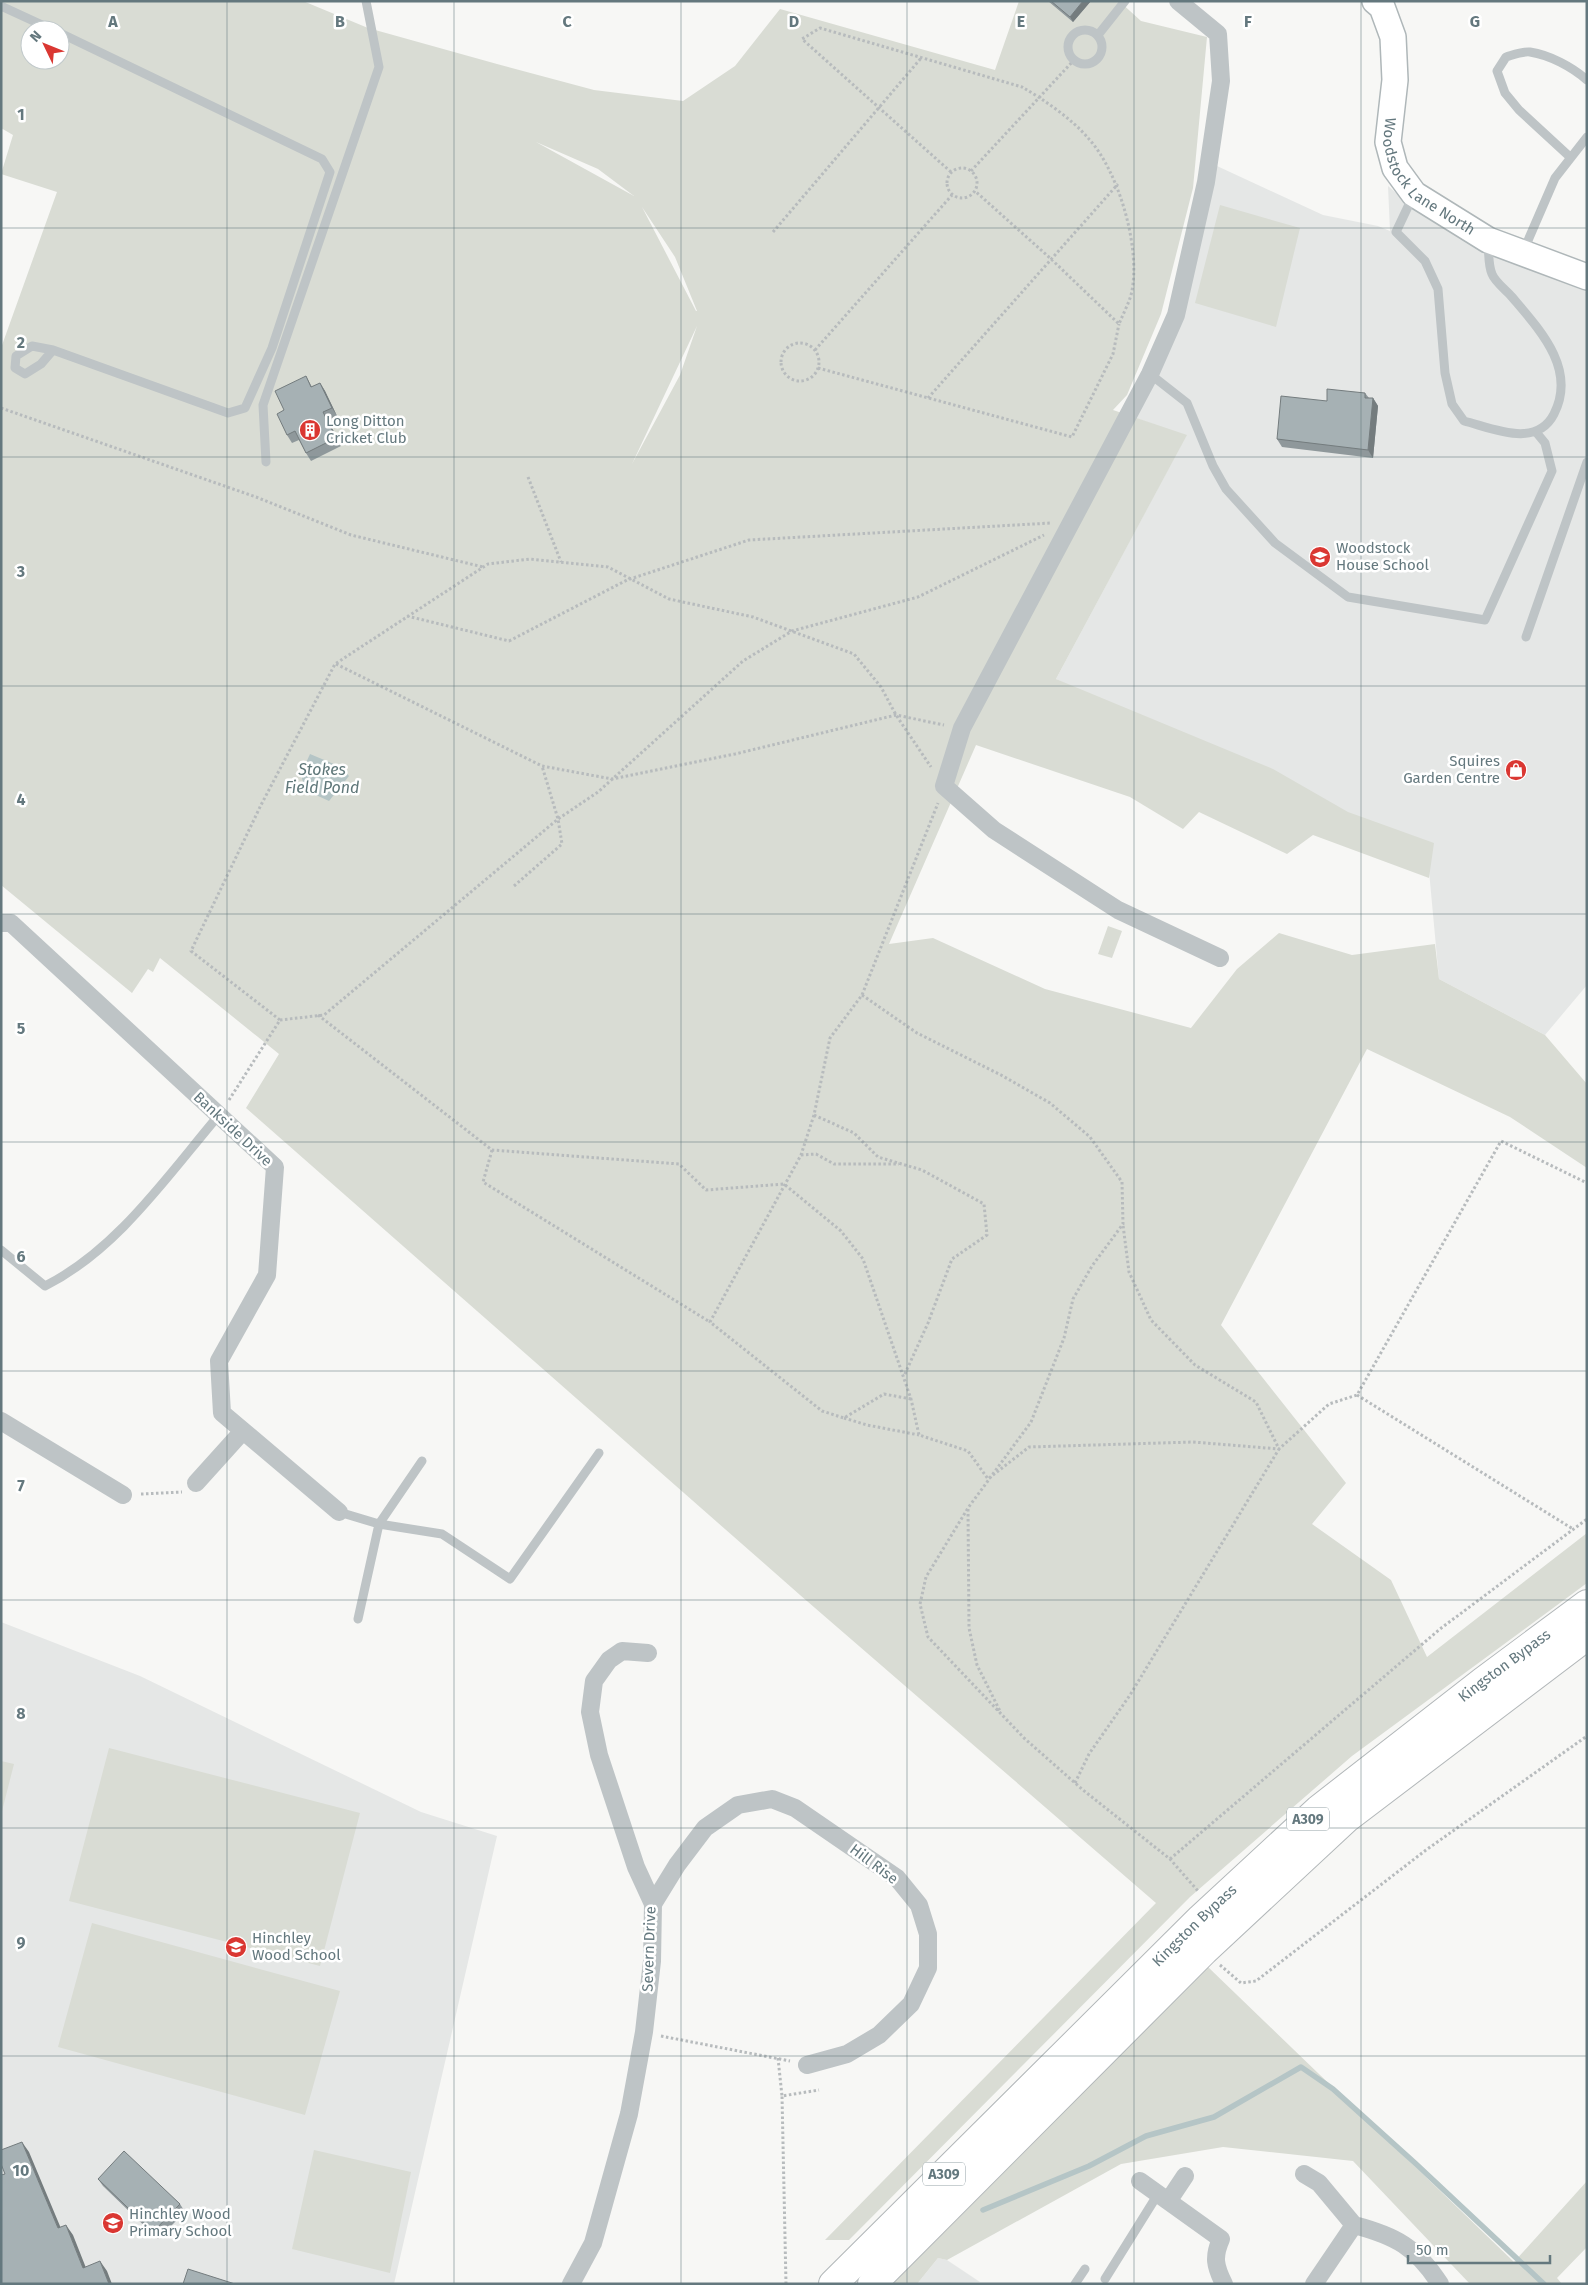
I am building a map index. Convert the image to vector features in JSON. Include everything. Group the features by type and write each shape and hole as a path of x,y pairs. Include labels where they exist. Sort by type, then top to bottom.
{"highway":[{"name":"Kingston Bypass","path":"833,2284 1213,1908 1319,1809 1482,1682 1587,1604"},
{"name":"Kingston Bypass","path":"872,2284 1076,2076 1204,1951 1347,1818 1587,1636"}],"street":[{"path":"1178,1 1218,34 1221,81 1206,182 1176,315 1150,374 962,728 944,786 994,830 1118,910 1220,958"},
{"name":"Woodstock Lane North","path":"1375,1 1382,7 1393,37 1395,80 1388,142 1394,168 1414,194 1488,240 1587,277"},
{"name":"Bankside Drive","path":"1,923 11,923 275,1166 267,1275 219,1361 222,1413 242,1432 339,1512"},
{"path":"1,1421 123,1495"},
{"path":"196,1483 242,1432"},
{"name":"Severn Drive","path":"571,2284 593,2243 629,2114 644,2032 652,1961 653,1904 636,1866 599,1755 590,1712 594,1680 609,1660 622,1651 648,1652"},
{"name":"Hill Rise","path":"653,1904 677,1865 705,1828 738,1805 772,1800 795,1808 897,1878 919,1905 928,1934 928,1968 911,2004 879,2035 847,2054 807,2065"},
{"path":"1304,2174 1320,2183 1354,2225 1385,2233 1413,2250 1440,2284"},
{"path":"1164,2197 1185,2176"},
{"path":"1140,2180 1221,2239 1215,2253 1215,2266 1224,2284"},
{"path":"1314,2284 1354,2225"}],"lane":[{"path":"266,462 263,405 379,67 366,1"},
{"path":"1098,35 1125,1"},
{"path":"1,6 31,20"},
{"path":"1086,29 1098,35 1101,40 1102,50 1097,60 1086,64 1074,60 1070,55 1068,43 1075,32 1086,29"},
{"path":"53,350 228,413 245,408 272,348 330,172 322,159 70,38"},
{"path":"1570,157 1519,110 1505,93 1497,71 1506,57 1528,52 1556,61 1578,72 1587,80"},
{"path":"1522,254 1555,178 1587,137"},
{"path":"1414,194 1396,232 1426,261 1438,289 1444,373 1452,404 1464,421 1519,435 1536,432 1551,420 1560,402 1560,364 1535,324 1492,274 1488,240"},
{"path":"1150,374 1187,403 1213,466 1226,489 1282,548 1348,597 1485,620 1552,471 1545,443 1536,432"},
{"path":"1526,637 1587,462"},
{"path":"1,1250 46,1286 68,1275 114,1237 219,1115"},
{"path":"339,1512 379,1524 442,1534 510,1578 599,1453"},
{"path":"358,1619 379,1524 422,1461"},
{"path":"1105,2279 1164,2197"},
{"path":"1075,2284 1085,2269"}],"path":[{"path":"818,368 1072,437 1113,354 1120,324 1131,295 1133,252 1118,184 1088,138 1038,96 1022,87 820,28 802,39 951,172"},
{"path":"773,232 922,57"},
{"path":"971,171 1038,96 1074,60"},
{"path":"959,168 971,171 977,182 974,191 965,198 952,194 946,183 951,172 959,168"},
{"path":"928,398 1050,258 1118,184"},
{"path":"974,191 1050,258 1120,324"},
{"path":"815,350 952,194"},
{"path":"804,344 815,350 818,356 818,368 811,378 799,381 788,376 782,366 783,355 792,345 804,344"},
{"path":"1,408 256,497 351,534 483,567"},
{"path":"528,477 561,562"},
{"path":"406,616 509,641 631,579 749,540 1070,522"},
{"path":"710,1322 800,1155 814,1115 830,1038 862,995 944,786 896,715 881,687 854,654 792,631 752,617 670,599 608,567 530,559 488,564 335,664 270,788 191,951 280,1020 324,1015 558,819 612,779 743,661 792,631 918,598 1070,522"},
{"path":"335,664 542,766 612,779 735,754 896,715 962,728"},
{"path":"514,886 562,844 558,819 542,766"},
{"path":"862,995 917,1033 1001,1075 1050,1103 1090,1137 1122,1182 1123,1224 1129,1272 1152,1320 1195,1365 1256,1402 1279,1450"},
{"path":"318,1015 492,1150 679,1164 706,1190 784,1184 840,1231 862,1259 904,1377 919,1435"},
{"path":"219,1115 280,1020"},
{"path":"814,1115 854,1134 878,1156 922,1170 984,1204 988,1235 952,1259 928,1323 904,1377"},
{"path":"1075,1783 1089,1754 1130,1695 1279,1450 1329,1404 1356,1395 1502,1142 1587,1183"},
{"path":"492,1150 483,1182 710,1322 822,1411 867,1425 919,1435 968,1451 988,1479"},
{"path":"800,1155 816,1154 834,1164 901,1164"},
{"path":"1123,1224 1092,1266 1073,1299 1064,1338 1031,1422 968,1508 926,1576 920,1604 928,1637 1024,1738 1075,1783 1170,1859 1213,1908"},
{"path":"844,1418 884,1394 911,1399"},
{"path":"1356,1395 1573,1529"},
{"path":"988,1479 1029,1447 1193,1442 1279,1450"},
{"path":"123,1495 186,1492 196,1483"},
{"path":"968,1508 969,1628 977,1665 1001,1714"},
{"path":"1170,1859 1440,1629 1587,1519"},
{"path":"1204,1951 1241,1983 1256,1981 1426,1850 1587,1736"},
{"path":"644,2032 807,2065"},
{"path":"778,2058 782,2096 786,2284"},
{"path":"782,2096 819,2090"}],"shaded area":[{"path":"1,1 303,1 368,28 594,90 683,101 735,66 780,9 995,70 1019,1 1119,1 1141,21 1207,37 1193,188 1161,314 1127,395 1113,410 1187,435 1056,679 1273,769 1348,812 1434,843 1429,878 1313,835 1287,854 1199,812 1183,829 1130,797 976,745 889,944 933,938 1045,989 1191,1028 1237,969 1279,933 1352,955 1435,944 1439,979 1545,1035 1587,1084 1587,1168 1510,1117 1367,1049 1221,1325 1346,1483 1312,1524 1391,1580 1427,1657 1587,1533 1587,1583 1352,1756 1190,1897 849,2240 825,2240 1156,1903 800,1595 246,1108 279,1054 160,958 153,972 148,969 132,993 1,885 1,348 57,192 1,174 13,135 1,128","holes":["536,142 598,169 634,196","642,207 675,257 697,311 696,311","697,326 680,375 632,464"]},
{"name":"Woodstock House School","path":"1217,166 1323,215 1378,226 1390,231 1388,186 1417,211 1444,227 1535,271 1587,292 1587,985 1545,1035 1439,979 1429,871 1056,679 1186,436 1136,418"},
{"path":"1220,205 1300,228 1276,327 1195,303"},
{"path":"1108,926 1122,931 1112,958 1098,954"},
{"name":"Hinchley Wood School","path":"1,1622 140,1676 421,1812 497,1836 394,2284 1,2284"},
{"path":"109,1748 360,1813 320,1966 69,1901"},
{"path":"1,1761 14,1764 1,1815"},
{"path":"92,1923 340,1991 305,2115 58,2047"},
{"path":"1208,1967 1514,2262 1587,2181 1587,2247 1557,2278 1562,2284 1470,2284 1353,2161 1223,2147 1121,2164 947,2260 938,2258 917,2284 889,2284"},
{"path":"314,2150 411,2172 390,2273 292,2249"},
{"path":"938,2258 947,2260 980,2282 917,2284"}],"water":[{"name":"Stokes Field Pond","path":"310,754 341,767 349,776 329,801 305,790 301,774"}],"building":[{"path":"1051,1 1083,1 1070,17"},
{"name":"Long Ditton Cricket Club","path":"306,376 311,387 320,383 332,408 323,412 336,438 306,453 295,431 287,435 277,414 284,410 275,391"},
{"path":"1327,389 1365,393 1365,398 1373,398 1368,450 1277,439 1281,396 1327,401"},
{"path":"22,2142 58,2228 66,2225 83,2268 100,2261 109,2284 1,2284 1,2175 5,2174 1,2164 1,2150"},
{"path":"124,2151 180,2204 153,2232 98,2179"},
{"path":"188,2269 235,2284 183,2284"}],"waterway":[{"path":"983,2210 1089,2166 1146,2136 1214,2117 1301,2067 1333,2089 1544,2284"}],"place":[{"name":"Long Ditton Cricket Club","path":"310,430"},
{"name":"Woodstock House School","path":"1320,557"},
{"name":"Squires Garden Centre","path":"1516,770"},
{"name":"Hinchley Wood School","path":"236,1947"},
{"name":"Hinchley Wood Primary School","path":"113,2223"}]}
